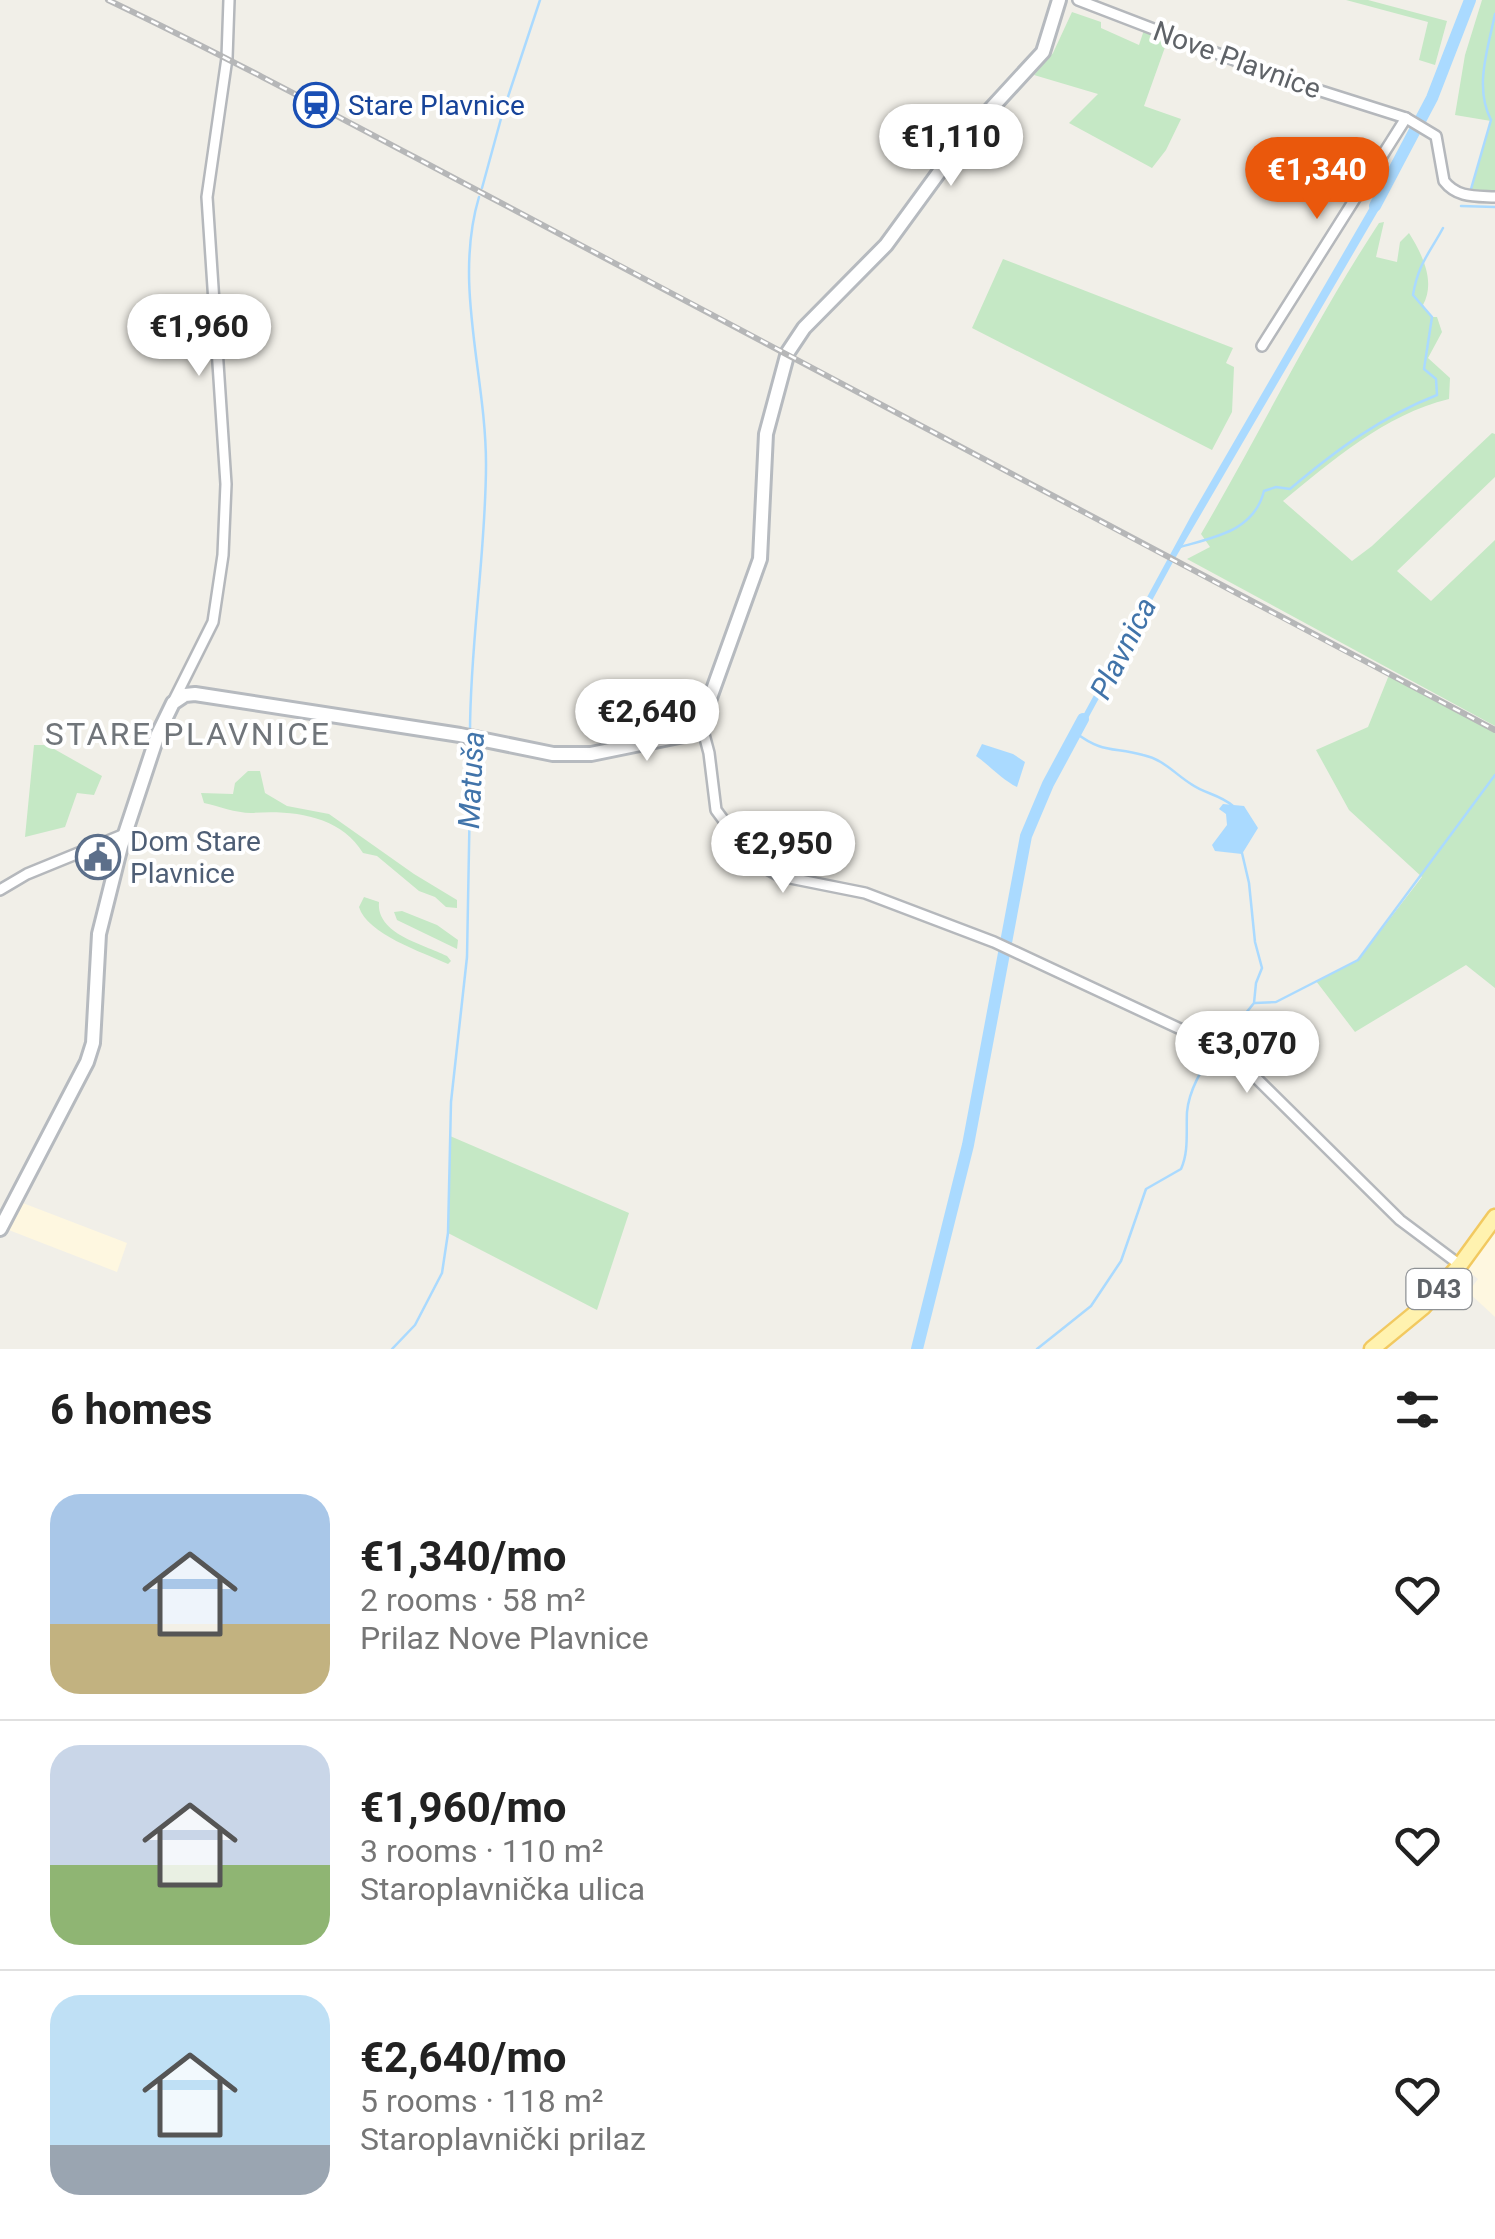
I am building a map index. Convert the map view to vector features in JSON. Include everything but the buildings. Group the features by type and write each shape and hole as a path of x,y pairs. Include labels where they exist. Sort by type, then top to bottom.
{"main road":[{"name":"D43","path":"1372,1349 1389,1344 1424,1307 1495,1218"}],"street":[{"path":"0,1230 87,1062 93,1043 99,934 125,834 158,734 213,622 223,555 226,484 207,197 227,58 230,0"},
{"path":"1059,0 1043,52 964,138 886,245 804,328 788,352 766,434 760,560 701,723 716,810 742,845 780,876 865,893 994,942 1206,1040 1246,1068 1400,1220 1460,1266"},
{"name":"Nove Plavnice","path":"1078,0 1270,74 1409,120 1429,130 1439,142 1444,181 1454,191 1495,197"},
{"path":"1262,346 1409,120"},
{"path":"188,673 194,694"},
{"path":"173,703 194,694 460,735 553,754 591,754 684,735 701,723"},
{"path":"684,735 705,744"},
{"path":"0,890 27,874 125,834"}],"shaded area":[{"path":"15,1200 127,1243 117,1272 1,1227"},
{"path":"1495,1233 1495,1317 1468,1292 1478,1279 1467,1270"}],"green space":[{"path":"1346,0 1368,0 1447,21 1435,65 1419,60 1428,22"},
{"path":"1482,0 1495,0 1495,197 1469,196 1491,121 1455,115 1465,55"},
{"path":"1072,12 1101,22 1101,28 1139,45 1145,27 1169,36 1144,106 1181,119 1152,168 1069,123 1098,94 1034,75 1053,53"},
{"path":"1333,137 1348,141 1349,138 1367,145 1366,149 1385,154 1365,185 1322,173"},
{"path":"1384,222 1376,257 1397,262 1400,242 1409,233 1423,259 1428,287 1423,305 1432,317 1437,317 1442,332 1428,358 1450,378 1449,399 1381,427 1283,501 1352,561 1495,434 1495,477 1397,571 1431,601 1495,540 1495,726 1187,559 1210,547 1201,534 1332,299 1379,223"},
{"path":"1003,259 1233,348 1226,363 1234,367 1232,412 1212,450 972,328"},
{"path":"1389,675 1495,730 1495,988 1466,965 1355,1032 1316,981 1358,960 1422,877 1349,810 1316,750 1368,727"},
{"path":"34,745 47,745 102,776 94,795 77,793 65,827 25,837"},
{"path":"248,771 260,771 265,793 287,806 329,814 457,900 457,908 446,907 419,891 377,856 363,853 342,830 328,823 298,814 245,813 204,803 201,793 233,794 235,783"},
{"path":"364,897 379,902 380,913 393,930 451,961 448,964 411,948 373,926 359,907"},
{"path":"402,911 437,925 458,940 457,949 397,920 394,912"},
{"path":"450,1136 629,1213 597,1310 448,1233"}],"water":[{"path":"1377,195 1381,195 1378,211 1173,562 1079,735 1074,732 1191,516"},
{"path":"982,744 1025,762 1017,787 976,756"},
{"path":"1223,804 1244,806 1258,828 1242,854 1215,851 1212,845 1227,825 1226,814 1219,809"}],"waterway":[{"name":"Matuša","path":"482,188 540,0"},
{"name":"Plavnica","path":"1375,206 1432,98 1470,0"},
{"path":"1471,189 1491,120 1483,81 1495,14"},
{"name":"Matuša","path":"470,732 486,464 469,263 479,197"},
{"path":"1461,206 1495,207"},
{"path":"1180,547 1242,524 1252,515 1264,491 1276,487 1290,489 1360,436 1437,395 1436,379 1424,369 1432,317 1413,295 1421,267 1443,228"},
{"name":"Plavnica","path":"917,1349 968,1145 1026,836 1083,719"},
{"path":"1076,733 1101,747 1157,760 1233,806"},
{"name":"Matuša","path":"392,1349 415,1325 442,1273 448,1233 451,1102 467,957 471,740"},
{"path":"1255,1003 1276,1002 1358,960 1495,775"},
{"path":"1221,1044 1254,1003 1262,968 1242,853"},
{"path":"1037,1349 1091,1306 1121,1261 1146,1189 1181,1169 1190,1096 1214,1053"}],"railway":[{"path":"108,0 345,120 1495,730"}],"place":[{"name":"Stare Plavnice","path":"316,105"},
{"name":"Dom Stare Plavnice","path":"98,857"}],"district":[{"name":"STARE PLAVNICE","path":"188,734"}]}
